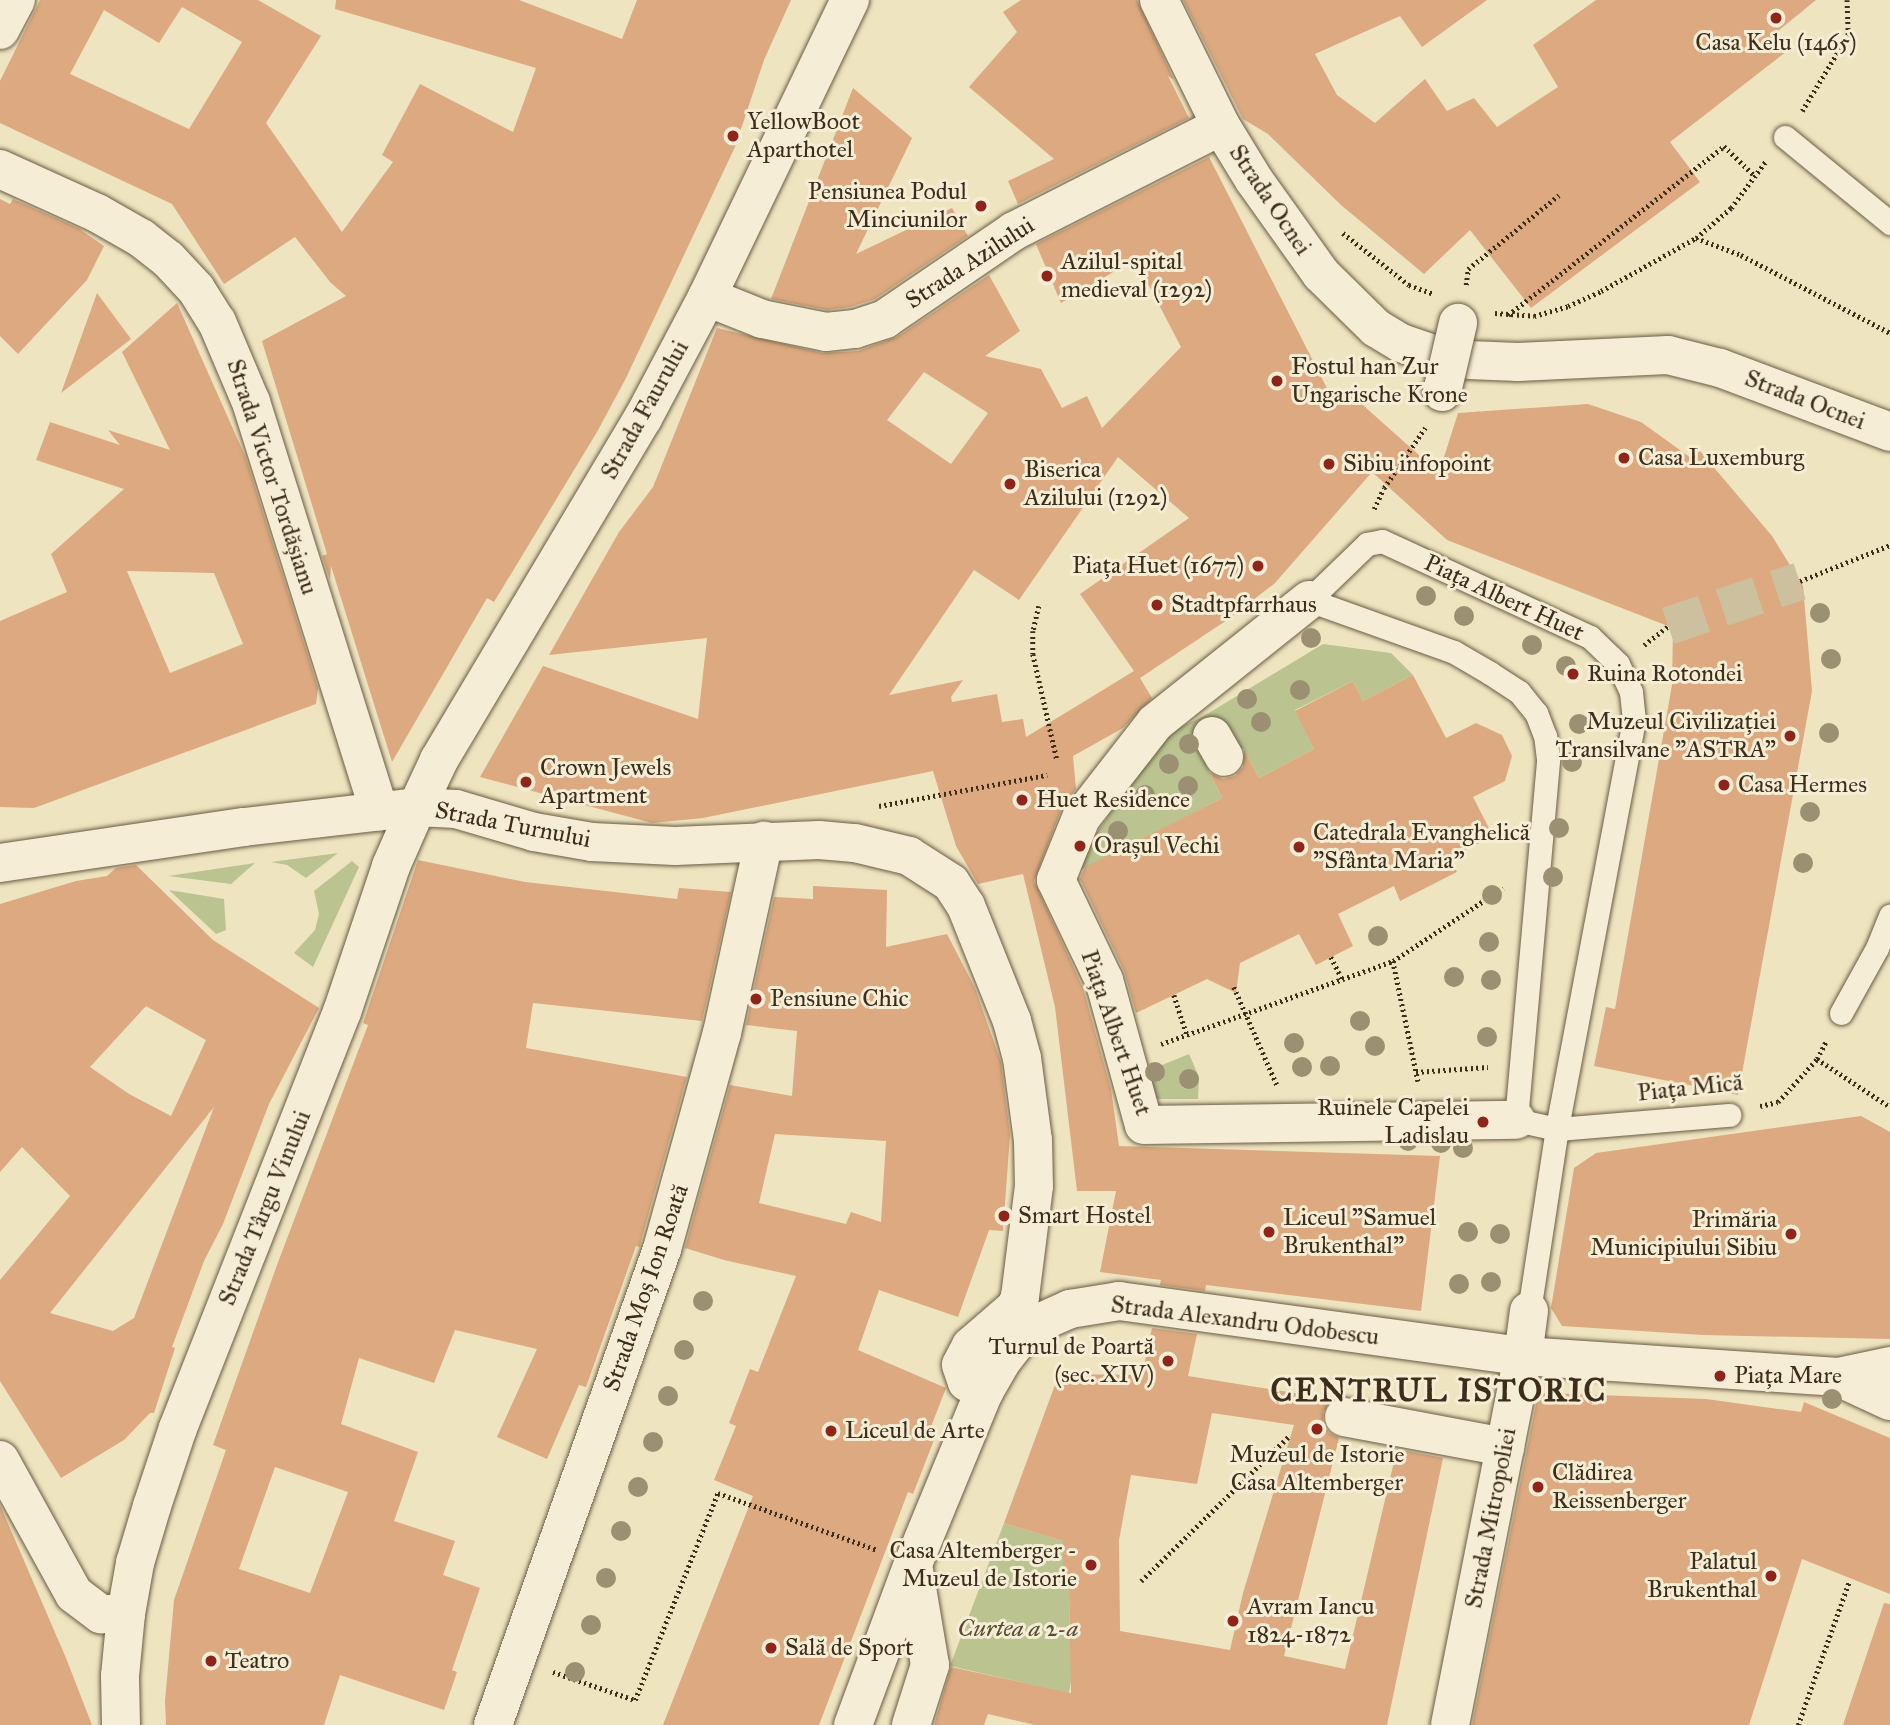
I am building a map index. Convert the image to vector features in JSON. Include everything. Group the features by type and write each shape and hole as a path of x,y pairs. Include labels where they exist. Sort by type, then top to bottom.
{"street":[{"path":"0,30 16,0"},
{"name":"Strada Faurului","path":"417,807 439,760 643,418 707,297 850,0"},
{"name":"Strada Ocnei","path":"1159,0 1222,126 1254,180 1321,274 1376,328 1401,343 1433,354"},
{"name":"Strada Azilului","path":"707,297 762,319 826,332 855,329 885,319 1014,231 1222,126"},
{"name":"Strada Victor Tordășianu","path":"0,169 97,213 141,238 168,259 196,289 217,322 255,414 379,811"},
{"path":"1442,392 1460,314"},
{"name":"Strada Ocnei","path":"1469,360 1518,362 1644,354 1692,359 1890,432"},
{"name":"Piața Albert Huet","path":"1309,600 1207,726 1155,723 1081,818 1056,880 1104,980 1144,1125 1516,1119"},
{"name":"Strada Turnului","path":"0,863 244,827 417,807 456,809 534,832 592,842 675,846 819,840 886,848 933,869 951,883 966,906 1012,1021 1023,1058 1033,1140 1034,1186 1020,1297 1016,1307 971,1346 961,1365 967,1382 984,1392"},
{"name":"Strada Târgu Vinului","path":"121,1725 120,1676 126,1614 138,1552 178,1428 342,1012 391,866 417,807"},
{"name":"Strada Moș Ion Roată","path":"493,1725 662,1249 722,1033 764,841"},
{"name":"Strada Alexandru Odobescu","path":"853,1725 899,1558 984,1392 1001,1362 1020,1338 1043,1321 1070,1310 1119,1301 1523,1356 1838,1377"},
{"name":"Strada Mitropoliei","path":"1450,1725 1523,1356 1529,1311"},
{"path":"1838,1377 1890,1366"},
{"path":"1838,1377 1890,1401"},
{"path":"1344,1417 1505,1447"},
{"path":"0,1460 74,1594 101,1614 126,1614"},
{"path":"899,1558 930,1665 911,1725"}],"lane":[{"path":"1785,137 1890,223"},
{"name":"Piața Albert Huet","path":"1309,600 1367,544 1382,541 1590,637 1618,664 1631,692 1634,720 1557,1129 1529,1311"},
{"path":"1309,600 1454,652 1519,692 1536,713 1545,736 1548,759 1516,1119"},
{"path":"1841,1013 1877,948 1890,916"},
{"name":"Piața Mică","path":"1557,1129 1729,1115"},
{"name":"Piața Albert Huet","path":"1516,1119 1557,1129"}],"path":[{"path":"1559,195 1468,269 1460,314 1534,316 1567,306 1601,291 1696,238 1731,208 1785,137 1848,36 1847,0"},
{"path":"1508,316 1724,146 1755,176"},
{"path":"1696,238 1741,255 1890,333"},
{"path":"1367,544 1376,503 1432,418 1442,392"},
{"path":"1800,581 1890,545"},
{"path":"1039,606 1033,631 1033,654 1057,760"},
{"path":"875,807 1047,775"},
{"path":"1125,1057 1393,961 1504,887 1538,869"},
{"path":"1331,957 1342,979"},
{"path":"1393,961 1426,1119"},
{"path":"1234,986 1293,1122"},
{"path":"1174,995 1187,1035"},
{"name":"Piața Mică","path":"1729,1115 1778,1102 1817,1059 1841,1013"},
{"path":"1817,1059 1890,1107"},
{"path":"1416,1072 1494,1066 1521,1068"},
{"path":"1141,1581 1289,1436"},
{"path":"517,1657 635,1700 718,1493 899,1558"},
{"path":"1798,1725 1849,1582"}],"green space":[{"path":"1323,644 1391,653 1413,675 1363,701 1353,681 1295,710 1314,749 1259,778 1243,748 1206,765 1222,798 1065,878 1167,733 1202,717"},
{"path":"338,853 306,878 287,865 271,862"},
{"path":"352,861 359,867 313,967 294,953 315,930 319,914 314,891"},
{"path":"255,863 231,884 168,876"},
{"path":"169,890 224,899 226,930 216,934"},
{"path":"1189,1054 1199,1077 1198,1099 1153,1099 1150,1070"},
{"name":"Curtea a 2-a","path":"1004,1523 1063,1541 1063,1588 1069,1589 1070,1638 1078,1639 1069,1693 950,1666"}],"building":[{"path":"40,0 258,0 321,36 266,123 342,232 393,162 382,155 420,84 513,132 536,68 335,9 336,0 519,0 622,39 637,0 791,0 764,60 735,147 626,378 597,432 494,602 487,598 392,762 331,566 330,580 322,556 327,554 262,341 346,296 330,282 295,237 224,284 172,204 0,123 0,81","holes":["182,7 242,42 189,129 70,74 104,10 159,43"]},
{"path":"1021,0 1137,0 1174,80 1168,76 1189,118 1018,204 1008,181 1054,159 969,87 1017,32 1003,12"},
{"path":"1183,0 1487,0 1422,47 1400,16 1315,54 1337,95 1375,123 1425,79 1447,111 1474,98 1497,127 1558,87 1533,45 1596,0 1816,0 1773,35 1787,51 1670,142 1700,182 1531,308 1470,230 1424,274 1341,205 1268,134 1243,119"},
{"path":"853,88 912,138 856,254 952,208 968,236 875,299 850,307 827,310 771,299"},
{"path":"1209,157 1334,402 1346,390 1439,473 1458,413 1588,404 1641,422 1691,458 1700,451 1772,536 1803,586 1812,691 1738,1095 1594,1066 1606,1007 1615,1009 1672,685 1673,628 1447,540 1372,472 1275,583 1230,618 1140,678 1152,698 1123,728 1073,756 1076,789 1061,810 1034,881 1083,988 1111,1089 1119,1146 1440,1156 1421,1311 1206,1285 1205,1291 1160,1285 1161,1280 1100,1272 1116,1191 1077,1191 1055,1007 1023,874 978,884 956,846 933,771 703,818 652,823 480,777 543,666 698,719 707,638 549,655 619,532 653,487 717,328 822,353 858,351 897,337 989,275 1020,331 985,356 1041,369 1062,408 1087,396 1102,428 1181,347 1135,259 1061,303 1036,244","holes":["924,372 988,413 951,464 887,420","1118,457 1189,518 1080,594 1134,671 1026,737 1023,719 1002,722 997,694 952,702 951,697 963,680 889,695 974,570 1019,600"]},
{"path":"0,199 10,204 13,199 78,228 104,246 87,280 18,354 0,336"},
{"path":"97,293 131,339 61,393"},
{"path":"177,303 246,458 318,688 316,704 34,808 0,807 0,621 67,592 51,554 124,489 36,460 50,422 120,445 108,430 170,450 122,352","holes":["127,571 214,573 243,644 170,673"]},
{"name":"Catedrala Evanghelică \"Sfânta Maria\"","path":"1413,675 1446,738 1476,723 1502,735 1512,756 1505,781 1473,797 1493,836 1450,858 1457,872 1400,901 1394,886 1338,914 1353,946 1316,965 1299,934 1240,963 1236,993 1207,979 1136,1013 1124,971 1080,879 1085,867 1222,798 1210,773 1223,779 1235,776 1243,767 1244,750 1259,778 1314,749 1295,711 1353,681 1363,701"},
{"path":"418,860 525,882 677,899 679,888 731,892 702,1021 533,1003 526,1048 687,1077 640,1247 636,1246 586,1387 579,1385 547,1459 497,1437 537,1349 455,1330 434,1383 359,1358 341,1424 418,1452 394,1521 455,1541 443,1575 480,1588 452,1670 457,1672 444,1710 340,1675 324,1725 166,1725 165,1701 174,1600 226,1450 213,1445 277,1265 368,1025 363,1023","holes":["275,1467 348,1492 310,1593 239,1569"]},
{"path":"136,865 213,940 319,1008 269,1104 223,1224 204,1261 172,1347 175,1348 154,1413 150,1413 124,1440 61,1478 0,1381 0,1280 70,1196 22,1147 0,1172 0,904 76,881 107,876 116,868","holes":["146,1006 206,1040 171,1116 129,1094 90,1067","214,1107 134,1318 113,1331 50,1313"]},
{"path":"813,886 887,890 886,947 947,934 975,988 1001,1062 1010,1135 1003,1231 989,1230 958,1317 879,1290 858,1350 946,1388 927,1437 934,1440 913,1494 908,1492 819,1725 663,1725 753,1496 714,1480 736,1426 729,1423 750,1369 758,1372 796,1276 685,1248 730,1085 792,1096 797,1031 746,1025 774,897 813,899","holes":["775,1134 886,1141 881,1222 851,1212 846,1224 759,1203"]},
{"name":"Primăria Municipiului Sibiu","path":"1861,1116 1890,1132 1890,1339 1703,1335 1562,1326 1551,1308 1574,1168 1596,1153"},
{"name":"Casa Altemberger - Muzeul de Istorie","path":"1152,1328 1197,1334 1188,1376 1332,1399 1323,1412 1323,1424 1329,1433 1339,1438 1284,1656 1345,1669 1397,1449 1443,1458 1387,1725 1035,1725 988,1714 984,1725 934,1725 951,1667 1071,1693 1069,1589 1063,1589 1063,1541 1004,1523 1059,1374 1142,1375","holes":["1212,1413 1294,1425 1243,1593 1230,1650 1120,1631 1119,1540 1131,1475 1197,1484"]},
{"path":"1545,1393 1706,1399 1801,1412 1804,1402 1890,1438 1890,1594 1802,1559 1749,1725 1472,1725 1537,1399"},
{"path":"0,1505 66,1658 92,1725 0,1725"},
{"path":"1884,1603 1890,1604 1890,1725 1843,1725"}],"tunnel":[{"path":"1668,626 1800,581"}],"place":[{"name":"Casa Kelu (1465)","path":"1776,18"},
{"name":"YellowBoot Aparthotel","path":"733,136"},
{"name":"Pensiunea Podul Minciunilor","path":"981,206"},
{"name":"Azilul-spital medieval (1292)","path":"1047,276"},
{"name":"Fostul han Zur Ungarische Krone","path":"1277,381"},
{"name":"Casa Luxemburg","path":"1624,458"},
{"name":"Sibiu infopoint","path":"1329,464"},
{"name":"Biserica Azilului (1292)","path":"1010,484"},
{"name":"Piața Huet (1677)","path":"1258,566"},
{"name":"Stadtpfarrhaus","path":"1157,605"},
{"name":"Ruina Rotondei","path":"1573,674"},
{"name":"Muzeul Civilizației Transilvane \"ASTRA\"","path":"1790,736"},
{"name":"Crown Jewels Apartment","path":"526,782"},
{"name":"Casa Hermes","path":"1724,785"},
{"name":"Huet Residence","path":"1022,800"},
{"name":"Orașul Vechi","path":"1080,846"},
{"name":"Catedrala Evanghelică \"Sfânta Maria\"","path":"1299,847"},
{"name":"Pensiune Chic","path":"756,999"},
{"name":"Ruinele Capelei Ladislau","path":"1483,1122"},
{"name":"Smart Hostel","path":"1004,1216"},
{"name":"Liceul \"Samuel Brukenthal\"","path":"1269,1232"},
{"name":"Primăria Municipiului Sibiu","path":"1791,1234"},
{"name":"Turnul de Poartă (sec. XIV)","path":"1168,1361"},
{"name":"Piața Mare","path":"1720,1376"},
{"name":"Muzeul de Istorie Casa Altemberger","path":"1317,1429"},
{"name":"Liceul de Arte","path":"831,1431"},
{"name":"Clădirea Reissenberger","path":"1538,1487"},
{"name":"Casa Altemberger - Muzeul de Istorie","path":"1091,1565"},
{"name":"Palatul Brukenthal","path":"1771,1576"},
{"name":"Avram Iancu 1824-1872","path":"1233,1621"},
{"name":"Sală de Sport","path":"771,1648"},
{"name":"Teatro","path":"211,1661"}],"district":[{"name":"CENTRUL ISTORIC","path":"1439,1391"}]}
